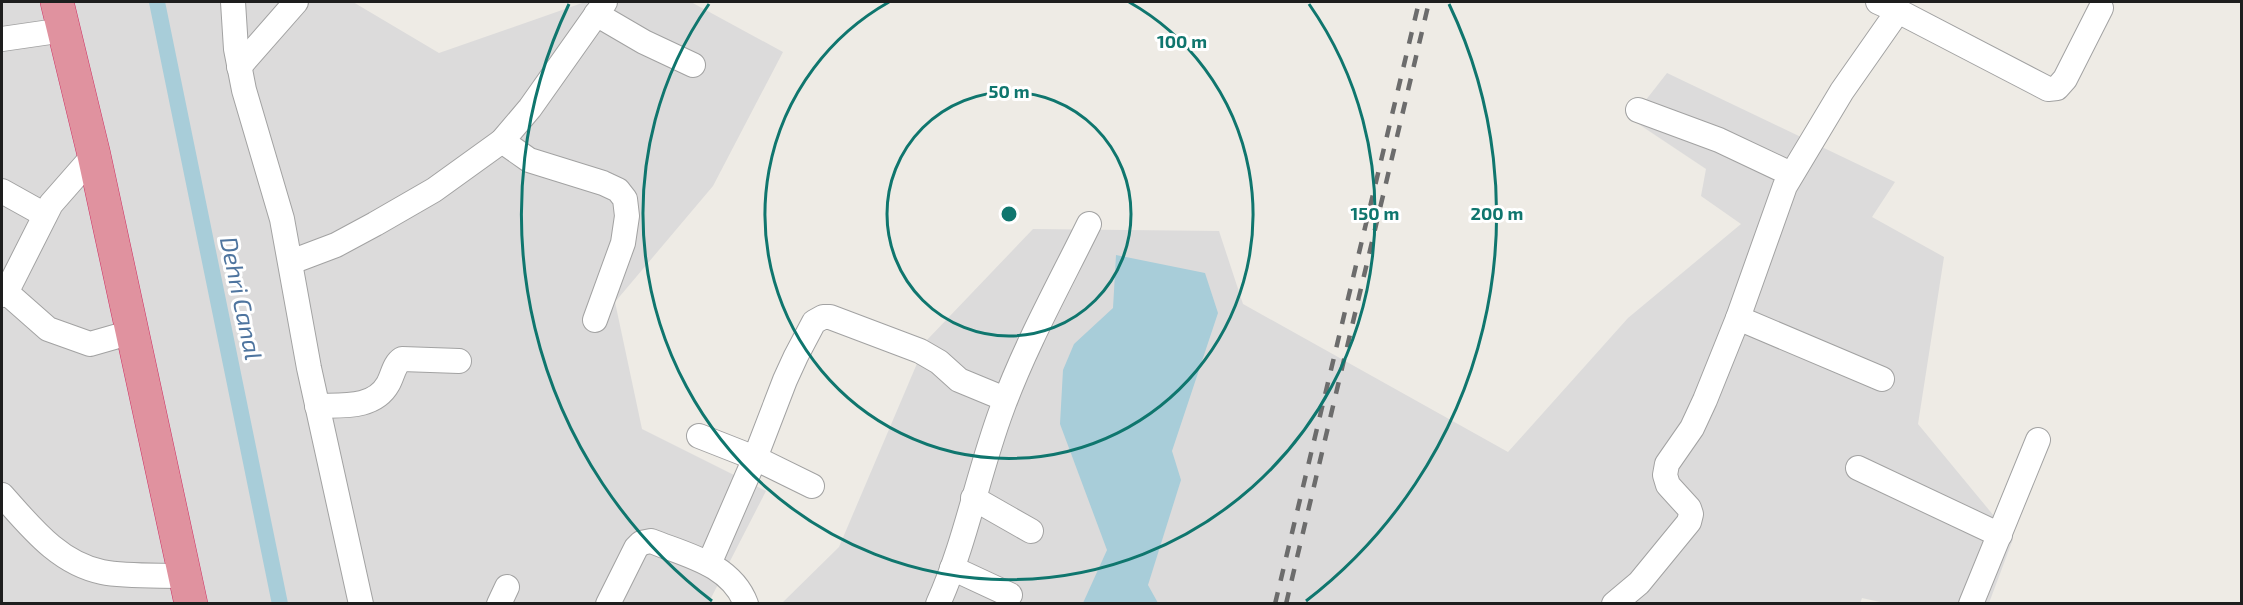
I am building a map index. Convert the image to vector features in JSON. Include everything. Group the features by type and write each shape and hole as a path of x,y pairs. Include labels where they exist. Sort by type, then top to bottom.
{"highway":[{"path":"61,16 94,155 188,590"}],"street":[{"path":"233,2 239,67 273,183 291,262 317,406 361,603"},
{"path":"239,67 296,2"},
{"path":"1622,602 1689,522 1691,514 1689,508 1668,484 1665,475 1667,464 1699,415 1738,318 1791,174 1842,91 1888,6 2048,89 2057,88 2065,79 2102,8"},
{"path":"291,262 336,245 434,190 502,141 530,108 601,8 644,42 693,65"},
{"path":"2,39 61,16"},
{"path":"1638,110 1719,140 1791,174"},
{"path":"502,141 529,160 603,183 618,190 625,199 627,216 624,243 595,320"},
{"path":"94,155 61,190 45,215 4,294 48,329 90,344 132,332"},
{"path":"2,191 45,215"},
{"path":"938,603 952,568 1005,399 1089,224"},
{"path":"709,564 755,458 784,380 814,322 823,317 830,317 920,351 939,362 959,380 1005,399"},
{"path":"1738,318 1882,379"},
{"path":"317,406 350,405 374,398 388,384 398,361 402,359 459,361"},
{"path":"699,436 755,458 812,486"},
{"path":"1971,603 2038,440"},
{"path":"1858,468 2000,535"},
{"path":"2,495 47,543 76,563 105,573 188,590"},
{"path":"973,498 1031,531"},
{"path":"608,603 636,548 641,543 651,542 720,569 730,579 746,603"},
{"path":"952,568 1010,595"}],"shaded area":[{"path":"2,2 353,2 439,53 585,2 691,2 783,52 713,186 615,302 642,429 766,491 710,600 715,603 2,603"},
{"path":"1667,73 1895,182 1872,217 1944,257 1918,424 2013,539 1989,603 1889,604 1862,598 1860,604 781,604 839,547 927,340 1033,229 1219,231 1243,304 1508,452 1628,318 1741,224 1701,196 1706,169 1631,119"}],"water":[{"path":"1116,255 1205,273 1218,313 1172,451 1181,480 1148,585 1158,603 1083,603 1107,550 1060,424 1063,370 1074,344 1113,308"}],"waterway":[{"name":"Dehri Canal","path":"157,2 280,604"}],"railway":[{"path":"1275,604 1419,2"},
{"path":"1286,604 1429,2"}]}
